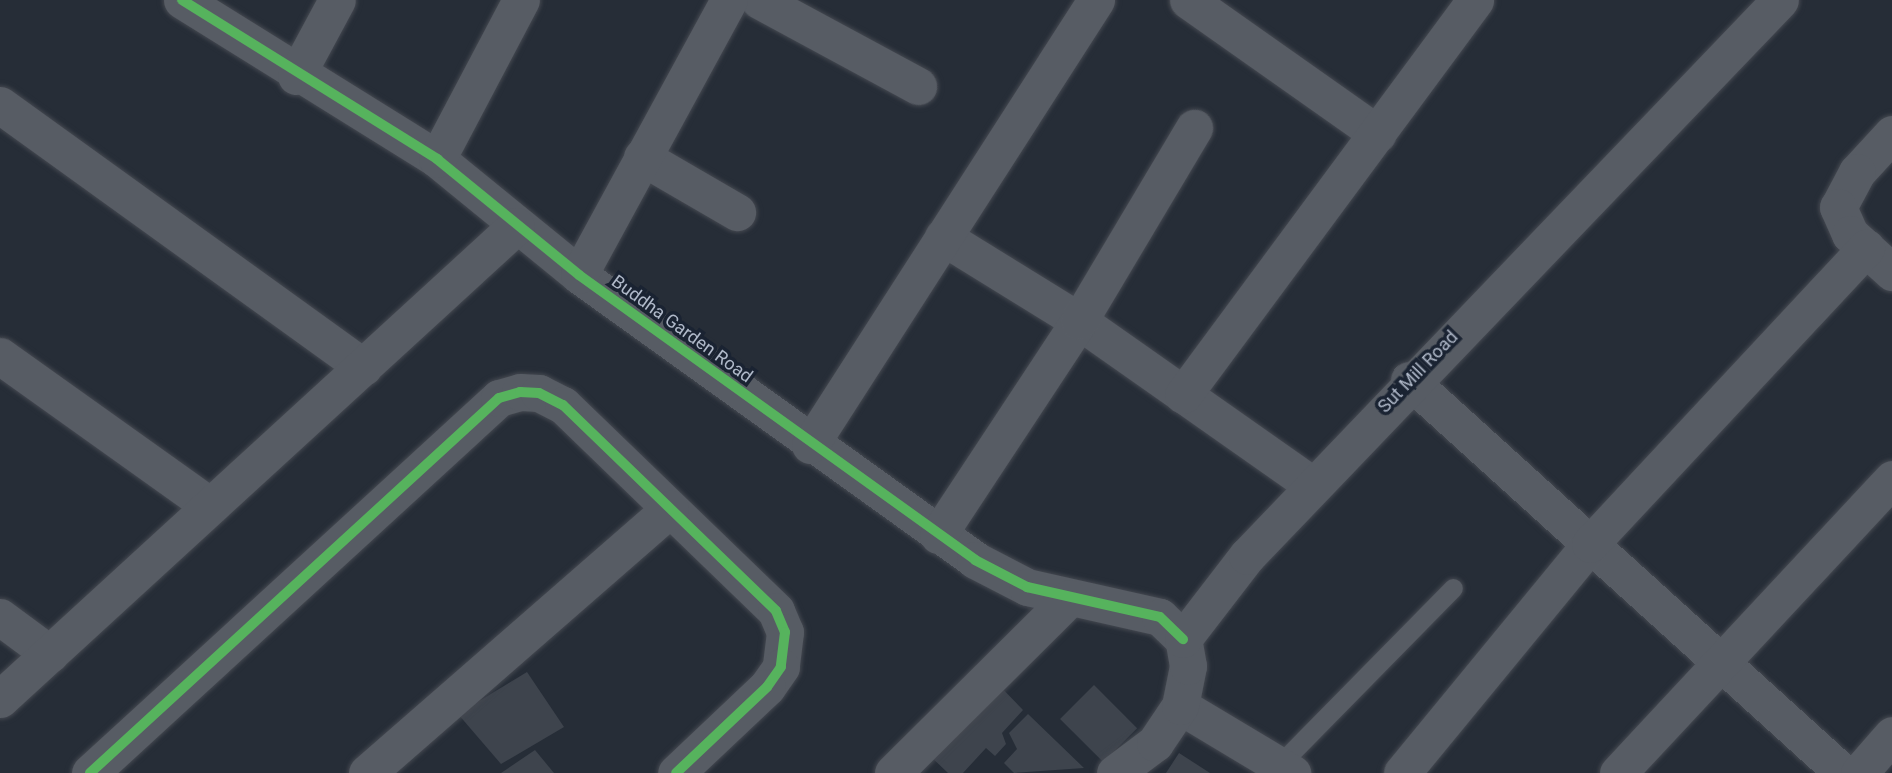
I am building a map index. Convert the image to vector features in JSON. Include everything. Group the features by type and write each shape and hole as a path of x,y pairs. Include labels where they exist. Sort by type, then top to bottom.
{"street":[{"name":"Buddha Garden Road","path":"182,0 296,76 437,159 579,275 810,445 939,535 1027,587 1069,598 1134,608 1160,617 1183,639"},
{"path":"296,76 337,0"},
{"path":"437,159 521,0"},
{"path":"579,275 729,0"},
{"path":"759,0 918,86"},
{"path":"810,445 1096,0"},
{"path":"1188,0 1378,134"},
{"path":"1183,395 1475,0"},
{"name":"Sut Mill Road","path":"1183,639 1312,485 1409,380 1780,0"},
{"path":"0,105 363,367"},
{"path":"939,535 1079,321 1194,128"},
{"path":"1402,773 1590,544 1879,260 1839,219 1838,207 1857,172 1892,134"},
{"path":"642,157 737,212"},
{"path":"0,699 516,226"},
{"path":"943,237 1079,321 1312,485"},
{"path":"0,356 210,506"},
{"path":"1409,380 1843,773"},
{"path":"90,773 499,398 520,392 552,397 776,611 786,649 767,687 676,773"},
{"path":"1618,773 1892,479"},
{"path":"367,773 670,509"},
{"path":"893,773 1069,598"},
{"path":"0,617 50,653"},
{"path":"1115,773 1155,743 1180,706 1188,666 1183,639"},
{"path":"1180,706 1285,769"},
{"path":"1859,773 1892,735"}],"lane":[{"path":"1285,769 1453,588"}],"building":[{"path":"527,672 564,727 501,764 458,714"},
{"path":"995,681 1023,710 1002,733 1006,744 995,756 986,748 963,773 948,773 927,753"},
{"path":"1094,685 1137,728 1103,762 1060,719"},
{"path":"1028,714 1084,768 1014,773 1004,763 1017,749 1009,733"},
{"path":"535,750 554,773 501,773"},
{"path":"1179,753 1210,773 1166,773"}],"cycle path":[{"path":"182,0 437,159 579,275 975,560 1027,587 1160,617 1183,639"},
{"path":"90,773 499,398 520,392 539,393 563,405 776,611 785,632 781,667 767,687 676,773"}]}
